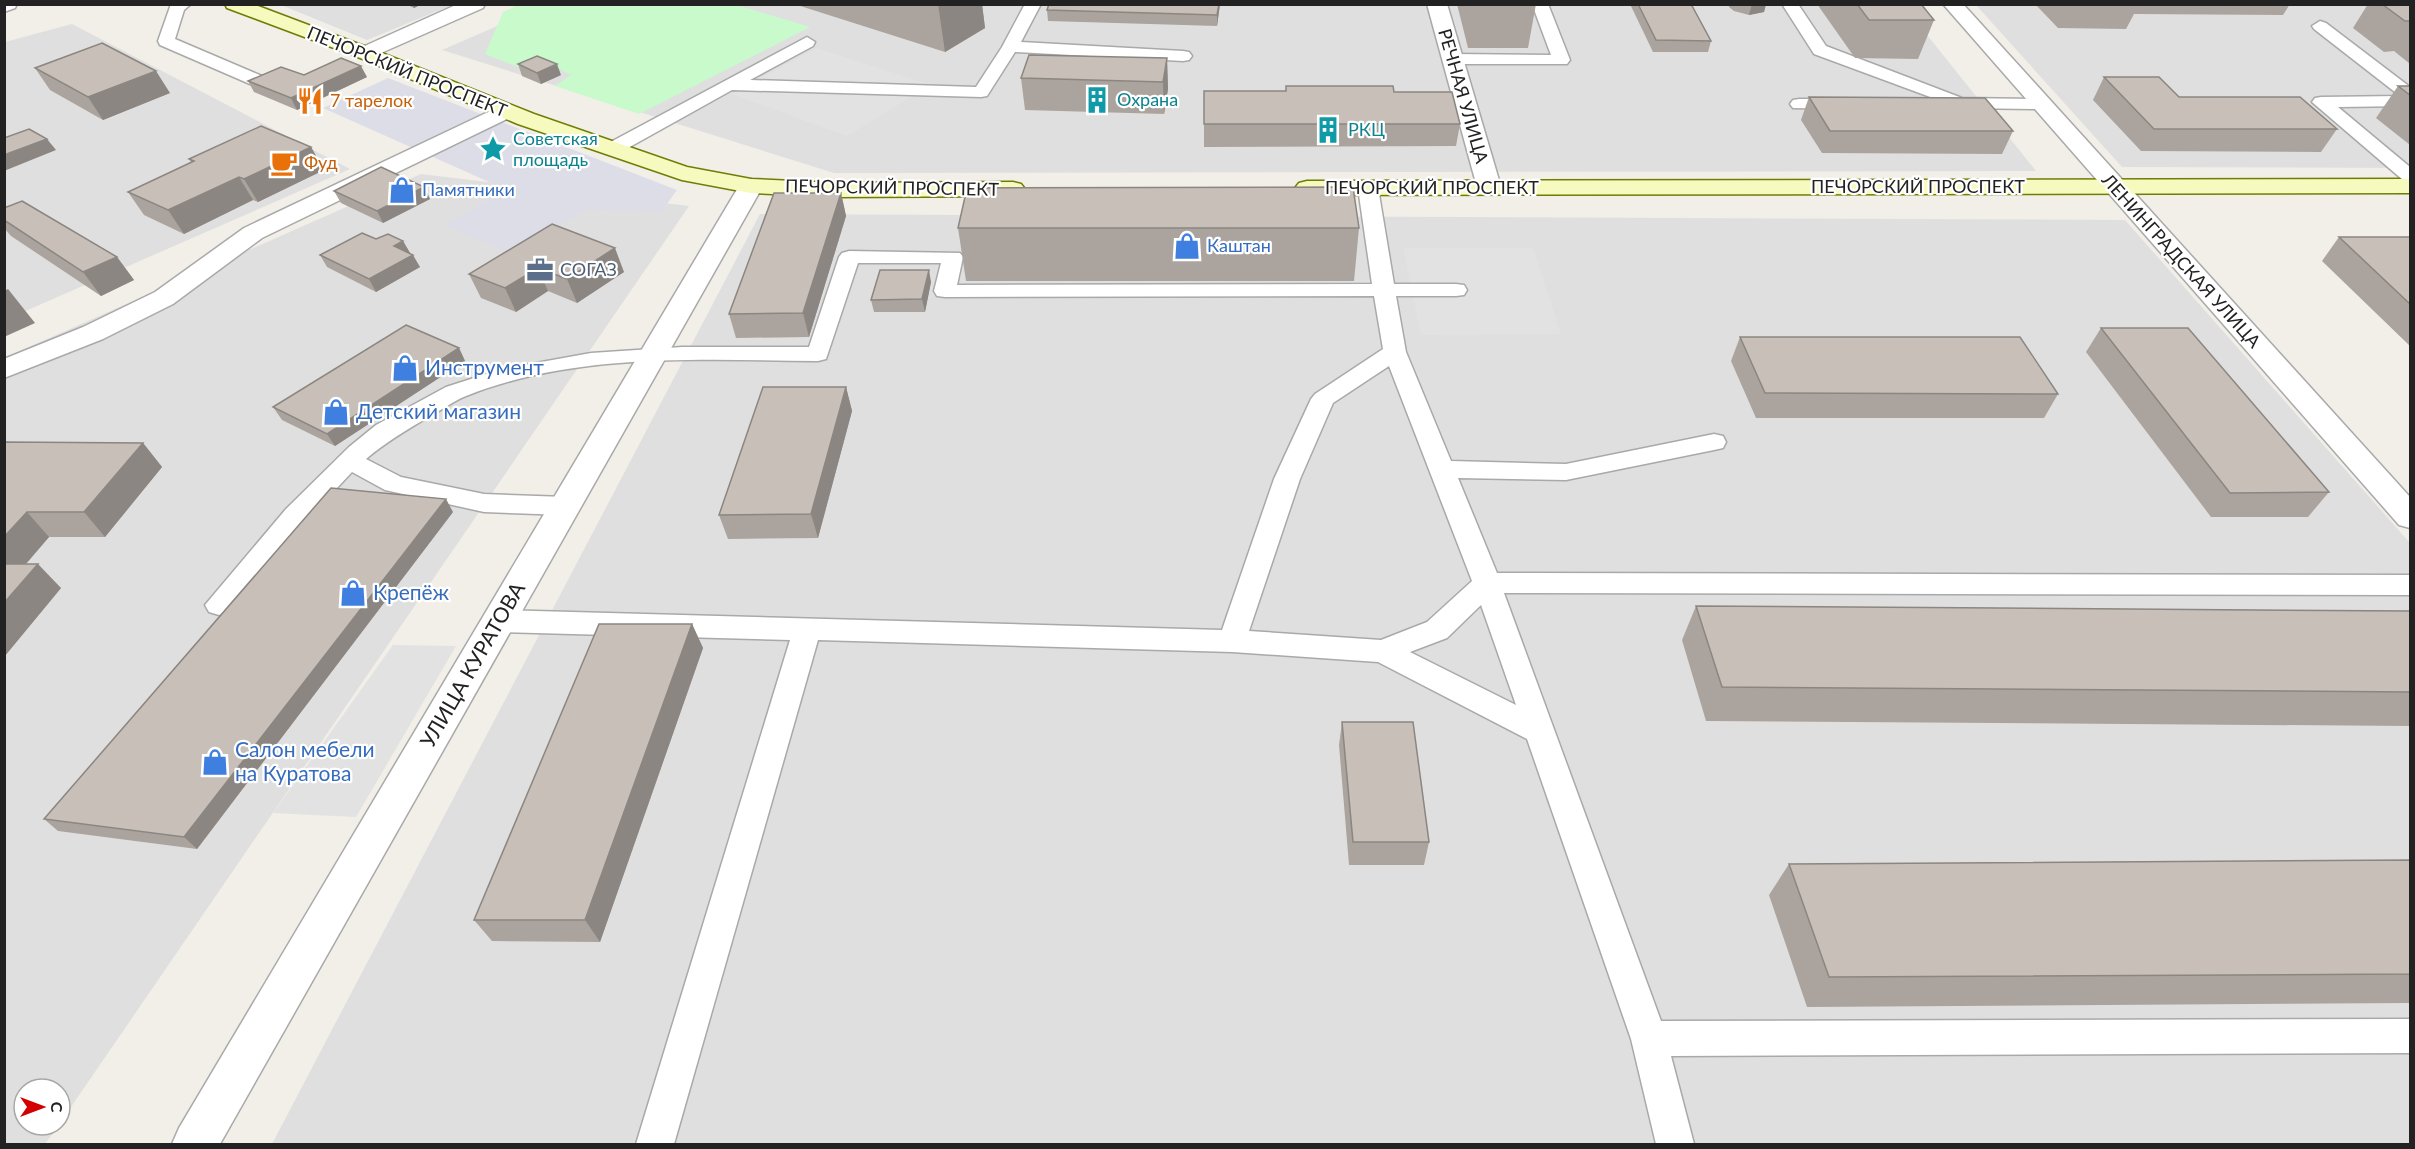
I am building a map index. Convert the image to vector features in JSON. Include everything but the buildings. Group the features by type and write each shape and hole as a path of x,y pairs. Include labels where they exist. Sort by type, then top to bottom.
{"main road":[{"name":"ПЕЧОРСКИЙ ПРОСПЕКТ","path":"234,4 365,53 504,111 682,173 751,186 836,190 1037,189"},
{"name":"ПЕЧОРСКИЙ ПРОСПЕКТ","path":"1286,188 2410,186"}],"street":[{"path":"365,53 476,4"},
{"name":"РЕЧНАЯ УЛИЦА","path":"1437,4 1489,187"},
{"name":"ЛЕНИНГРАДСКАЯ УЛИЦА","path":"1952,4 2410,517"},
{"path":"4,369 93,333 164,298 254,233 504,111"},
{"name":"УЛИЦА КУРАТОВА","path":"195,1144 751,186"}],"lane":[{"path":"183,4 177,7 166,41 256,80"},
{"path":"729,85 981,92 1034,4"},
{"path":"1453,59 1560,60 1540,4"},
{"path":"1790,4 1820,50 1960,104"},
{"path":"2320,26 2410,95"},
{"path":"612,149 807,42"},
{"path":"1010,47 1183,56"},
{"path":"2410,101 2315,102 2410,176"},
{"path":"1799,104 1857,104"},
{"path":"1914,104 2040,104"},
{"path":"1368,188 1395,352 1487,583 1541,732 1649,1040 1675,1144"},
{"path":"219,605 292,519 350,461 382,433 458,391 515,373 585,361 653,355 818,354 849,257 953,257 945,291 1456,290"},
{"path":"1232,641 1287,479 1323,399 1395,352"},
{"path":"1442,470 1566,472 1714,442"},
{"path":"350,461 394,484 484,502 566,506"},
{"path":"1382,651 1437,630 1487,583 2410,585"},
{"path":"499,621 1232,641 1382,651 1541,732"},
{"path":"655,1144 807,629"},
{"path":"1649,1040 2410,1036"}],"shaded area":[{"path":"548,4 1903,5 2036,171 834,173 442,50"},
{"path":"281,5 452,5 367,40"},
{"path":"1976,5 2410,5 2410,168 2122,167"},
{"path":"72,24 350,169 5,320 5,42"},
{"path":"817,48 931,85 847,136 732,94"},
{"name":"Советская площадь","path":"388,78 677,190 662,211 586,210 512,254 444,225 507,190 323,108"},
{"path":"421,174 689,206 72,1106 72,1077 12,1077 12,1137 50,1137 45,1144 5,1144 4,358"},
{"path":"760,214 2125,220 2410,543 2410,1144 272,1144"},
{"path":"1403,248 1533,248 1561,334 1421,335"},
{"path":"393,645 456,646 356,817 273,813"}],"green space":[{"path":"518,5 737,5 810,27 639,114 555,86 571,75 548,63 523,69 485,54 503,12"}],"place":[{"name":"Охрана","path":"1097,100"},
{"name":"7 тарелок","path":"310,101"},
{"name":"РКЦ","path":"1328,130"},
{"name":"Советская площадь","path":"493,149"},
{"name":"Фуд","path":"284,163"},
{"name":"Памятники","path":"402,190"},
{"name":"Каштан","path":"1187,246"},
{"name":"СОГАЗ","path":"540,270"},
{"name":"Инструмент","path":"405,368"},
{"name":"Детский магазин","path":"336,412"},
{"name":"Крепёж","path":"353,593"},
{"name":"Салон мебели на Куратова","path":"215,762"}]}
